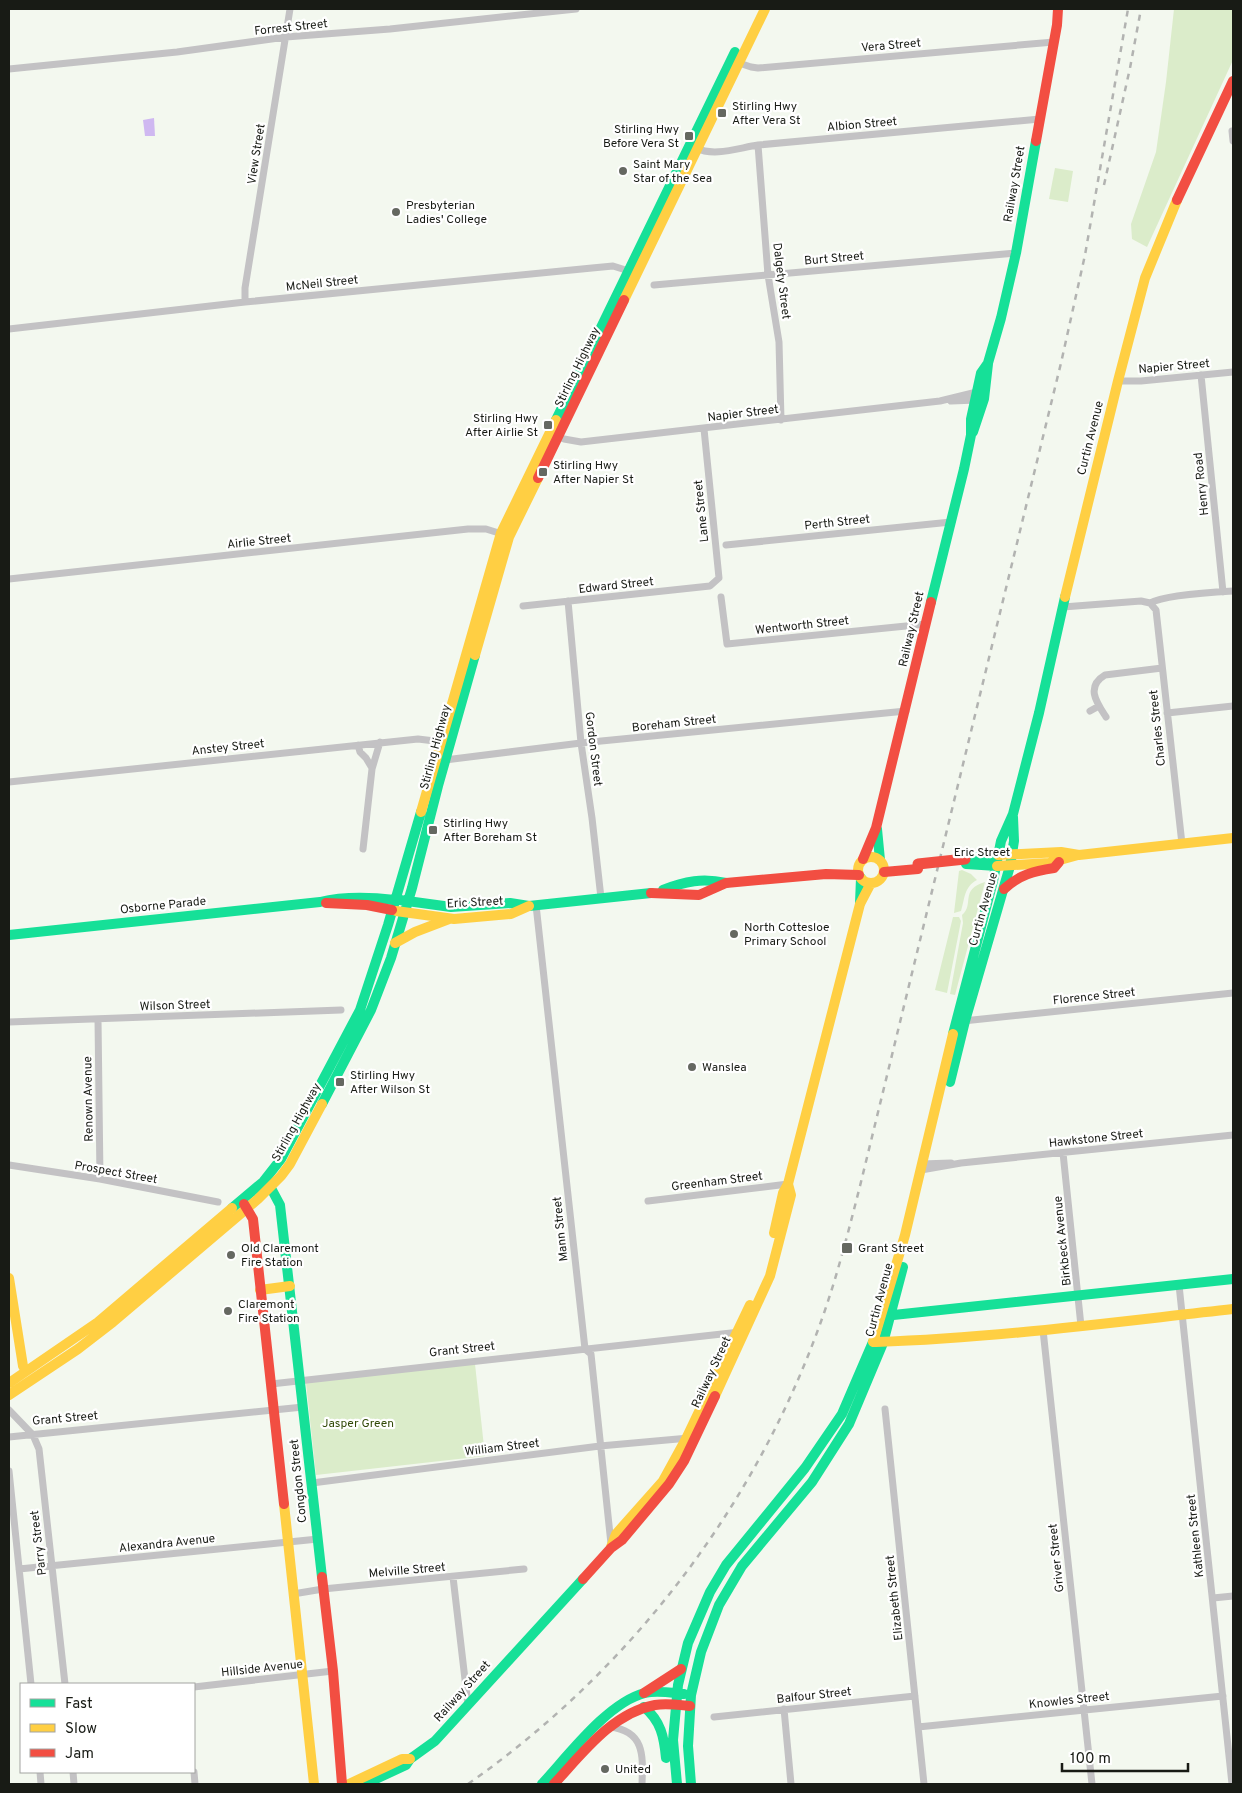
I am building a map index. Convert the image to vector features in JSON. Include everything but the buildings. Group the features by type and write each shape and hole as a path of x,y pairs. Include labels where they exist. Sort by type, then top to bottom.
{"main road":[{"name":"Stirling Highway","path":"266,1185 357,1018 445,743 505,535 735,61 757,9"},
{"name":"Stirling Highway","path":"735,61 766,9"},
{"name":"Railway Street","path":"365,1784 406,1765 435,1741 611,1548 622,1540 669,1484 741,1332 770,1276 791,1195 788,1184 860,904 862,872 876,828 906,711 971,436 971,419 980,396 981,374 988,363 1001,318 1016,252 1054,42 1058,9"},
{"name":"Curtin Avenue","path":"691,1784 688,1746 690,1700 701,1652 719,1605 742,1566 812,1482 849,1424 878,1342 961,1021 1001,841 1013,814 1118,381 1150,264 1167,221 1233,81"},
{"name":"Stirling Highway","path":"9,1395 102,1331 290,1164 371,1010 395,944 450,759 445,743"},
{"name":"Curtin Avenue","path":"961,1021 1011,860 1014,841 1013,814"},
{"name":"Railway Street","path":"876,828 883,866"},
{"name":"Eric Street","path":"1011,860 1061,852 1079,855 1233,838"},
{"name":"Eric Street","path":"406,906 449,919 511,914 532,906 658,892 699,894 726,883 862,872 872,856 883,866 918,866 997,860 1058,862 1079,855"},
{"path":"1003,890 1020,875 1054,868 1058,862"},
{"path":"862,872 881,879 883,866"},
{"name":"Osborne Parade","path":"9,935 320,902 338,897 351,896 394,905"},
{"name":"Eric Street","path":"394,905 450,907 510,903 532,906"},
{"path":"395,944 415,930 436,925 449,919"},
{"name":"Congdon Street","path":"266,1185 280,1205 333,1671 342,1784"},
{"name":"Stirling Highway","path":"9,1383 98,1322 244,1204"},
{"name":"Congdon Street","path":"244,1204 253,1220 314,1784"},
{"path":"9,1278 23,1366 26,1371"},
{"path":"886,1316 1233,1279"},
{"path":"260,1290 290,1286"},
{"path":"878,1342 934,1340 1043,1330 1233,1309"},
{"name":"Curtin Avenue","path":"675,1784 673,1740 676,1699 681,1669 688,1643 710,1592 726,1565 806,1468 842,1414 878,1342"},
{"path":"554,1784 618,1705 644,1693 681,1669"},
{"path":"644,1693 690,1700"},
{"path":"542,1784 594,1736 621,1718 644,1707 676,1699"},
{"path":"644,1707 655,1716 661,1726 665,1743 666,1768 675,1784"},
{"name":"Railway Street","path":"349,1784 402,1759 410,1760"}],"street":[{"name":"View Street","path":"244,302 290,9"},
{"name":"Forrest Street","path":"9,69 177,52 286,37 390,29 576,9"},
{"name":"Vera Street","path":"735,61 758,68 1054,42"},
{"name":"Albion Street","path":"693,147 712,152 758,145 1040,119"},
{"path":"1232,131 1233,141"},
{"name":"Dalgety Street","path":"758,145 768,275 779,342 781,420"},
{"name":"Burt Street","path":"654,285 1016,252"},
{"name":"McNeil Street","path":"9,329 244,302 613,266 633,273"},
{"name":"Napier Street","path":"1118,381 1141,382 1233,372"},
{"name":"Henry Road","path":"1201,375 1223,592"},
{"name":"Napier Street","path":"553,435 581,442 980,396"},
{"name":"Lane Street","path":"704,429 719,578 710,586"},
{"name":"Perth Street","path":"726,545 950,522"},
{"name":"Airlie Street","path":"9,579 468,529 486,529 505,535"},
{"name":"Edward Street","path":"523,606 710,586"},
{"path":"1063,607 1141,601 1150,603 1168,598 1233,590"},
{"name":"Wentworth Street","path":"722,597 727,644 926,624"},
{"name":"Gordon Street","path":"568,601 581,743 601,898"},
{"name":"Charles Street","path":"1150,603 1156,610 1182,844"},
{"path":"1106,717 1095,700 1095,690 1098,682 1106,674 1162,668"},
{"path":"1090,711 1099,706"},
{"path":"1167,713 1233,706"},
{"name":"Boreham Street","path":"450,759 581,743 906,711"},
{"name":"Anstey Street","path":"9,782 380,742 418,739 445,743"},
{"path":"363,849 372,769 380,742"},
{"path":"358,745 358,748 372,769"},
{"name":"Mann Street","path":"532,906 585,1349 591,1354 611,1548"},
{"name":"Florence Street","path":"961,1021 1233,993"},
{"name":"Wilson Street","path":"9,1022 341,1010"},
{"name":"Renown Avenue","path":"98,1019 100,1179"},
{"name":"Hawkstone Street","path":"925,1166 1233,1135"},
{"name":"Birkbeck Avenue","path":"1063,1153 1081,1326"},
{"name":"Prospect Street","path":"9,1165 100,1179 218,1202"},
{"name":"Greenham Street","path":"648,1201 788,1184"},
{"name":"Kathleen Street","path":"1180,1285 1232,1784"},
{"name":"Griver Street","path":"1043,1330 1092,1784"},
{"name":"Grant Street","path":"271,1384 741,1332"},
{"name":"Grant Street","path":"9,1437 303,1407"},
{"name":"Elizabeth Street","path":"885,1409 924,1784"},
{"name":"Parry Street","path":"9,1410 33,1435 39,1449 65,1683"},
{"name":"William Street","path":"312,1483 600,1446 691,1438"},
{"name":"Parry Street","path":"9,1471 31,1683"},
{"name":"Alexandra Avenue","path":"19,1569 318,1539"},
{"name":"Melville Street","path":"293,1594 323,1589 524,1569"},
{"path":"453,1577 468,1705"},
{"path":"1212,1598 1233,1596"},
{"name":"Hillside Avenue","path":"195,1687 333,1671"},
{"name":"Balfour Street","path":"714,1717 915,1696"},
{"name":"Knowles Street","path":"918,1727 1223,1696"},
{"path":"784,1709 791,1784"},
{"path":"610,1727 626,1730 636,1740 642,1754 642,1784"}],"green space":[{"path":"1174,9 1233,9 1233,60 1147,247 1132,239 1131,224 1156,152"},
{"path":"1055,168 1073,171 1068,202 1049,199"},
{"path":"962,870 971,874 977,880 967,889 961,911 954,913 959,871"},
{"path":"985,882 955,995 950,994 963,923 962,915 966,911 972,889"},
{"path":"953,917 959,917 961,921 947,993 935,990"},
{"name":"Jasper Green","path":"475,1364 485,1456 316,1475 306,1383"}],"shaded area":[{"path":"154,118 155,136 145,136 143,120"}],"railway":[{"path":"468,1784 527,1739 581,1691 632,1638 679,1582 721,1523 759,1460 791,1395 819,1327 836,1275 860,1186 1061,363 1085,255 1128,9"},
{"path":"1104,185 1141,9"}],"traffic: fast":[{"path":"556,420 735,52"},
{"path":"931,602 964,469 971,435 971,419 981,373 988,363 1016,253 1036,141"},
{"path":"973,432 984,399 988,364"},
{"path":"953,1034 993,881 1001,841 1013,814 1039,713 1065,597"},
{"path":"322,1104 371,1010 391,958 412,888 438,786 475,655"},
{"path":"232,1208 263,1182 281,1159 360,1010 388,925 421,812"},
{"path":"950,1082 965,1021 1010,866 1014,841 1013,817"},
{"path":"877,829 880,860"},
{"path":"965,859 998,855"},
{"path":"966,864 997,866"},
{"path":"860,903 861,878"},
{"path":"663,890 694,881 726,883"},
{"path":"400,900 451,907 510,903 529,906 651,893"},
{"path":"9,935 348,898 395,900"},
{"path":"265,1184 272,1190 280,1205 322,1577"},
{"path":"883,1343 903,1267"},
{"path":"884,1316 1233,1279"},
{"path":"677,1784 673,1740 678,1685 688,1643 710,1592 726,1565 805,1468 842,1414 873,1342"},
{"path":"691,1784 688,1746 691,1695 701,1652 719,1605 742,1566 812,1482 849,1424 883,1343"},
{"path":"365,1784 406,1765 410,1759 435,1741 583,1579"},
{"path":"542,1784 589,1731 603,1718 631,1698 650,1692 684,1694"},
{"path":"644,1707 650,1712 661,1730 666,1758"}],"traffic: slow":[{"path":"624,300 765,9"},
{"path":"1065,597 1145,278 1177,200"},
{"path":"421,812 501,533 556,420"},
{"path":"475,655 509,537 538,478"},
{"path":"998,855 1061,852 1079,855 1233,838"},
{"path":"997,866 1049,863 1078,855"},
{"path":"871,857 880,861 884,870 880,879 871,883 862,879 858,870 862,861 871,857"},
{"path":"774,1233 860,904 871,883"},
{"path":"396,911 454,919 511,914 529,906"},
{"path":"395,943 415,932 449,919"},
{"path":"873,1342 905,1235 953,1034"},
{"path":"9,1395 78,1349 113,1322 258,1199 290,1164 322,1104"},
{"path":"715,1396 770,1276 791,1195 788,1184"},
{"path":"9,1383 98,1322 232,1208"},
{"path":"9,1278 23,1366 26,1371"},
{"path":"260,1290 290,1286"},
{"path":"611,1547 616,1534 663,1481 686,1439 750,1305"},
{"path":"876,1342 1010,1333 1233,1309"},
{"path":"284,1504 314,1784"},
{"path":"349,1784 402,1759 410,1759"}],"traffic: jam":[{"path":"1036,141 1057,25 1058,9"},
{"path":"1177,200 1233,81"},
{"path":"538,478 624,300"},
{"path":"863,859 876,828 931,602"},
{"path":"918,864 965,859"},
{"path":"1004,889 1021,877 1033,872 1054,868 1059,862"},
{"path":"884,872 918,869"},
{"path":"651,893 699,895 726,883 826,874 859,875"},
{"path":"326,903 367,905 392,910"},
{"path":"244,1204 253,1219 284,1504"},
{"path":"583,1579 611,1548 622,1540 669,1484 684,1461 715,1396"},
{"path":"322,1577 333,1671 342,1784"},
{"path":"644,1693 681,1669"},
{"path":"554,1784 599,1736 625,1716 639,1709 655,1705 690,1706"}],"place":[{"name":"Stirling Hwy After Vera St","path":"722,113"},
{"name":"Stirling Hwy Before Vera St","path":"689,136"},
{"name":"Saint Mary Star of the Sea","path":"623,171"},
{"name":"Presbyterian Ladies' College","path":"396,212"},
{"name":"Stirling Hwy After Airlie St","path":"548,425"},
{"name":"Stirling Hwy After Napier St","path":"543,472"},
{"name":"Stirling Hwy After Boreham St","path":"433,830"},
{"name":"North Cottesloe Primary School","path":"734,934"},
{"name":"Wanslea","path":"692,1067"},
{"name":"Stirling Hwy After Wilson St","path":"340,1082"},
{"name":"Grant Street","path":"847,1248"},
{"name":"Old Claremont Fire Station","path":"231,1255"},
{"name":"Claremont Fire Station","path":"228,1311"},
{"name":"United","path":"605,1769"}]}
